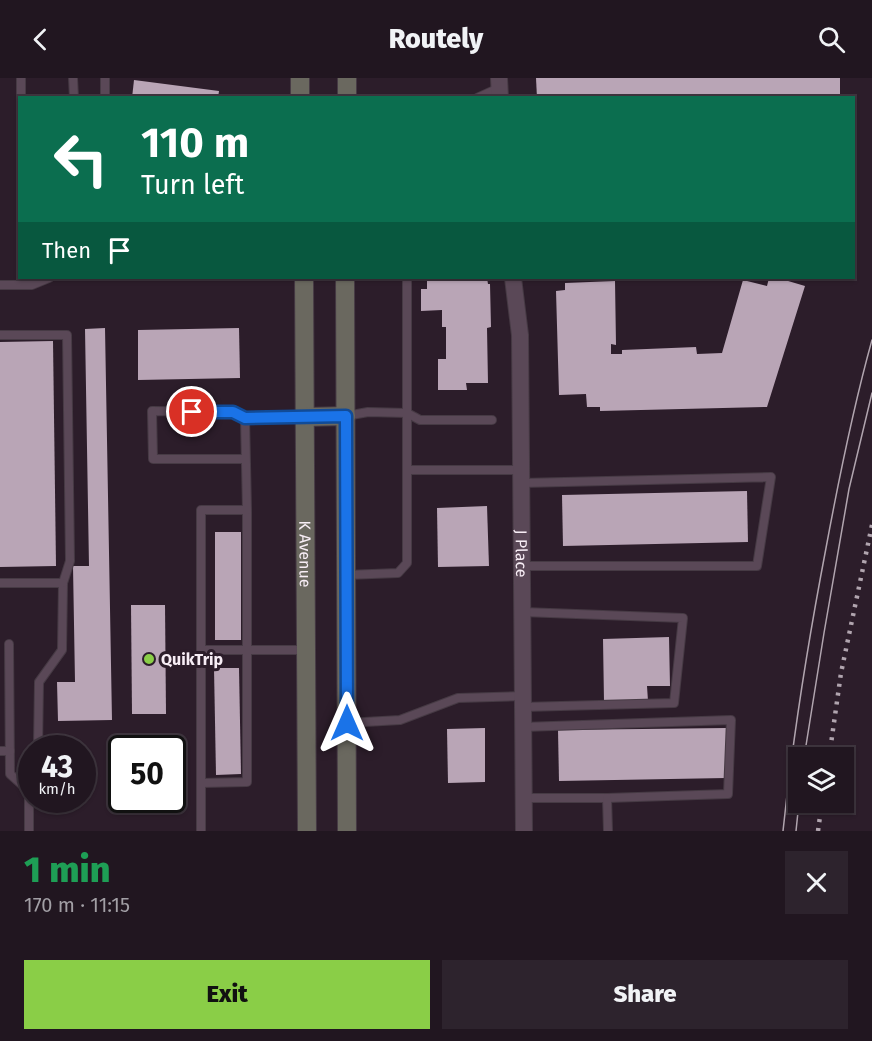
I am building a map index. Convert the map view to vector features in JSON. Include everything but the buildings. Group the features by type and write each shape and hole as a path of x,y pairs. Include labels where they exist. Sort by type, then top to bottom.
{"main road":[{"path":"300,78 300,96"},
{"path":"347,78 347,96"},
{"name":"K Avenue","path":"304,279 307,831"},
{"path":"345,279 347,831"},
{"path":"305,417 346,416"}],"street":[{"name":"J Place","path":"513,279 520,335 524,831"}],"lane":[{"path":"21,78 21,96"},
{"path":"73,78 74,96"},
{"path":"105,78 105,96"},
{"path":"481,96 499,88"},
{"path":"0,285 22,281 32,285 47,279"},
{"path":"346,575 398,573 408,563 407,279"},
{"path":"0,335 67,334 70,561 63,584 62,651 39,682 38,735"},
{"path":"245,459 153,459 152,411 233,412 245,418 305,417"},
{"path":"346,416 368,412 407,413 420,420 492,420"},
{"path":"201,783 248,782 245,418"},
{"path":"407,470 522,477 771,477 756,566 523,566"},
{"path":"201,831 201,510 246,510"},
{"path":"0,583 63,584"},
{"path":"347,723 400,720 458,698 523,702 674,703 683,618 523,612"},
{"path":"9,644 10,774 18,781"},
{"path":"201,650 306,650"},
{"path":"523,727 731,720 728,794 523,798"},
{"path":"0,751 10,751"},
{"path":"607,798 608,831"},
{"path":"29,813 29,831"}],"tram line":[{"path":"783,831 796,724 819,583 847,443 872,340"},
{"path":"806,747 849,489 872,393"},
{"path":"796,831 798,813"}],"railway":[{"path":"831,747 841,673 872,525"},
{"path":"818,831 820,813"}],"place":[{"name":"QuikTrip","path":"149,659"}],"route":[{"path":"192,412 233,412 245,418 346,416 347,723"}]}
